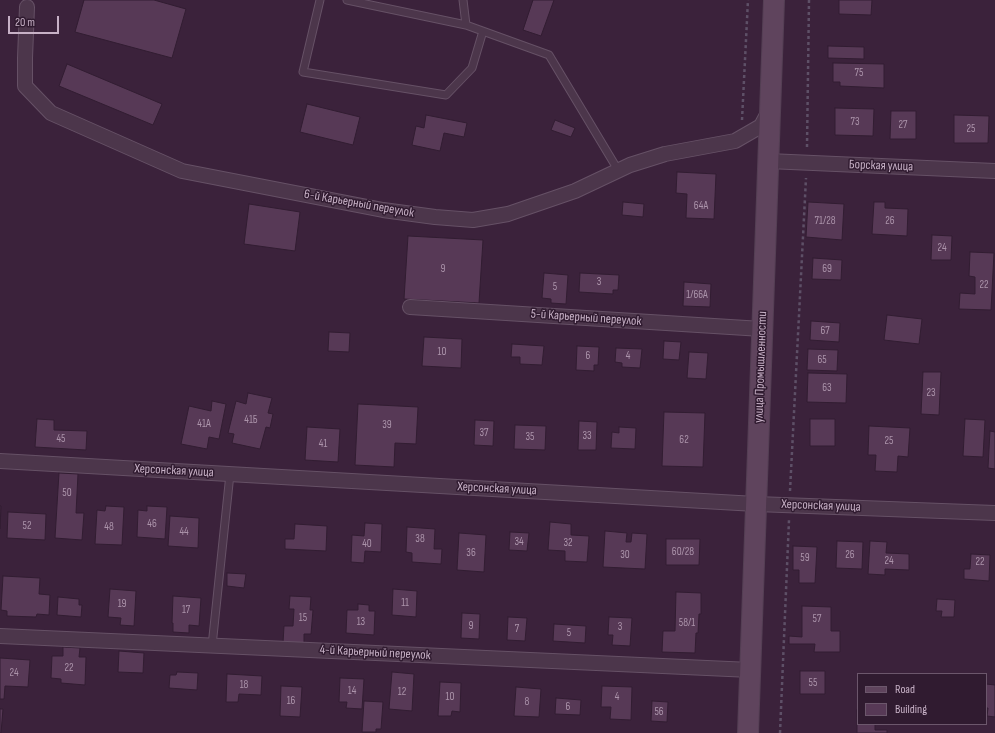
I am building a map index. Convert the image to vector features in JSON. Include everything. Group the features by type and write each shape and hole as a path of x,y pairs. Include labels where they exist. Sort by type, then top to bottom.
{"main road":[{"name":"улица Промышленности","path":"748,733 774,0"}],"street":[{"name":"6-й Карьерный переулок","path":"27,7 25,86 52,113 182,171 383,210 435,217 473,220 508,214 567,194 630,165 665,154 735,141 760,126 770,109"},
{"name":"Борская улица","path":"768,161 995,171"},
{"name":"5-й Карьерный переулок","path":"410,307 762,330"},
{"name":"Херсонская улица","path":"0,462 756,504 995,513"},
{"name":"4-й Карьерный переулок","path":"0,636 751,670"}],"lane":[{"path":"320,0 303,72 446,95 472,68 482,31"},
{"path":"346,0 466,25 549,55 618,170"},
{"path":"463,0 466,25"},
{"path":"0,454 15,462"},
{"path":"212,646 230,474"}],"path":[{"path":"742,120 748,0"},
{"path":"780,733 789,505 806,163 809,0"}],"building":[{"path":"84,0 154,0 186,9 172,58 75,32"},
{"path":"533,0 554,0 541,36 523,30"},
{"path":"839,0 872,0 871,15 839,14"},
{"path":"828,46 864,47 864,59 828,58"},
{"path":"833,63 884,64 884,88 840,86 840,82 833,82"},
{"path":"67,64 162,104 153,125 59,86"},
{"path":"307,104 360,117 353,145 300,132"},
{"path":"835,108 874,109 873,136 835,135"},
{"path":"891,111 916,111 916,139 890,139"},
{"path":"426,115 467,123 464,137 444,133 440,151 412,145 416,126 424,128"},
{"path":"954,115 989,116 988,143 954,143"},
{"path":"555,120 575,128 571,137 551,130"},
{"path":"677,172 716,174 714,219 686,218 687,194 676,193"},
{"path":"623,202 644,204 643,217 622,215"},
{"path":"808,202 844,204 842,240 806,237"},
{"path":"874,202 885,202 885,208 908,209 907,236 872,234"},
{"path":"249,204 300,212 295,251 244,244"},
{"path":"932,235 952,236 951,260 931,260"},
{"path":"408,236 483,240 479,303 404,299"},
{"path":"970,252 994,253 991,310 959,309 960,293 975,294 975,277 969,276"},
{"path":"813,258 842,260 841,280 812,279"},
{"path":"544,273 568,275 566,304 551,303 551,299 542,298"},
{"path":"580,273 619,275 618,290 613,290 613,294 579,292"},
{"path":"684,282 711,284 710,307 683,306"},
{"path":"887,315 922,319 919,344 884,340"},
{"path":"811,321 840,323 839,342 810,340"},
{"path":"329,332 350,333 349,352 328,351"},
{"path":"424,337 462,339 461,368 422,366"},
{"path":"664,341 681,342 679,360 663,359"},
{"path":"512,344 544,346 542,365 520,364 520,357 511,357"},
{"path":"577,346 599,347 598,365 594,365 594,371 576,370"},
{"path":"616,348 642,349 640,368 622,367 622,363 615,362"},
{"path":"808,349 838,350 837,371 807,370"},
{"path":"689,352 708,353 706,379 687,378"},
{"path":"923,372 941,372 939,415 921,414"},
{"path":"808,373 847,374 846,403 807,402"},
{"path":"248,393 272,398 268,413 273,414 270,428 266,427 260,449 232,443 234,434 228,433 236,401 246,404"},
{"path":"212,401 226,404 219,439 209,437 207,449 181,444 189,406 211,411"},
{"path":"358,404 418,407 416,444 395,443 394,467 355,465"},
{"path":"664,412 705,413 703,467 662,466"},
{"path":"37,419 54,420 54,430 87,431 86,450 35,447"},
{"path":"810,419 835,419 835,446 810,446"},
{"path":"965,419 985,420 983,457 963,456"},
{"path":"475,420 494,421 493,446 474,445"},
{"path":"579,421 597,422 596,450 578,450"},
{"path":"515,425 546,426 545,450 514,449"},
{"path":"869,426 910,428 908,457 898,456 897,472 875,471 876,455 868,455"},
{"path":"307,427 340,429 338,462 305,460"},
{"path":"619,427 636,428 635,449 611,448 612,432 619,433"},
{"path":"990,431 995,432 995,469 988,468"},
{"path":"59,473 78,474 76,513 84,513 82,540 55,538"},
{"path":"0,506 1,506 0,529"},
{"path":"106,506 124,507 122,545 95,544 97,510 105,511"},
{"path":"147,506 167,507 165,539 137,537 138,510 147,511"},
{"path":"8,512 46,514 45,540 7,538"},
{"path":"170,516 199,518 198,548 168,546"},
{"path":"550,522 571,524 571,535 589,536 587,562 565,561 565,551 548,550"},
{"path":"365,523 382,524 381,552 365,551 364,563 351,562 352,535 364,536"},
{"path":"295,524 327,526 326,551 285,549 285,539 294,539"},
{"path":"407,527 435,529 434,549 442,549 441,564 412,562 412,553 406,552"},
{"path":"605,531 627,533 626,542 631,542 632,533 647,534 645,569 603,567"},
{"path":"510,532 529,533 527,551 509,550"},
{"path":"459,533 486,535 484,572 457,570"},
{"path":"666,539 700,539 699,565 666,565"},
{"path":"837,541 863,542 862,569 836,568"},
{"path":"870,541 887,542 886,553 909,554 909,570 885,569 885,575 868,574"},
{"path":"793,546 817,547 815,583 799,583 799,570 793,570"},
{"path":"971,554 990,555 989,581 964,579 964,569 970,569"},
{"path":"227,573 246,574 244,588 227,586"},
{"path":"3,576 40,578 39,594 50,595 49,615 37,614 36,617 7,616 7,611 1,610"},
{"path":"110,589 136,591 134,626 120,625 121,618 108,617"},
{"path":"393,589 417,591 416,617 392,615"},
{"path":"676,592 701,593 701,614 699,614 698,633 696,633 695,653 662,652 663,631 675,631"},
{"path":"173,596 201,598 199,626 189,625 189,633 173,632"},
{"path":"290,596 311,597 310,610 313,610 311,634 304,634 304,645 283,643 284,626 293,626 294,609 289,609"},
{"path":"58,597 79,599 79,605 82,605 81,617 57,615"},
{"path":"937,599 955,600 954,617 941,617 942,611 936,611"},
{"path":"358,604 369,605 369,611 375,611 374,635 346,633 347,610 358,610"},
{"path":"802,606 831,607 831,631 840,631 840,652 814,652 815,644 789,644 789,636 802,637"},
{"path":"462,613 480,614 479,639 461,638"},
{"path":"508,617 527,618 525,641 507,640"},
{"path":"609,617 632,618 630,646 612,645 613,635 608,635"},
{"path":"554,624 586,626 585,643 553,641"},
{"path":"63,647 80,648 79,657 86,657 85,685 61,683 61,679 51,678 52,656 63,656"},
{"path":"119,651 144,653 143,673 118,672"},
{"path":"0,658 30,660 28,687 5,686 4,699 0,699"},
{"path":"800,671 825,671 825,694 800,694"},
{"path":"177,672 198,673 197,690 169,688 170,675 176,675"},
{"path":"392,672 414,674 412,711 389,709"},
{"path":"227,674 262,676 261,695 239,694 238,702 226,702"},
{"path":"340,678 364,679 362,709 346,708 347,702 339,702"},
{"path":"440,682 461,683 460,712 452,711 451,716 438,716"},
{"path":"987,684 995,685 995,717 987,716"},
{"path":"281,686 302,687 300,717 280,716"},
{"path":"602,686 632,687 631,720 610,719 611,707 601,707"},
{"path":"516,687 541,689 539,717 514,716"},
{"path":"556,698 581,700 580,715 555,714"},
{"path":"364,701 383,702 381,729 376,729 376,732 362,732"},
{"path":"652,701 668,702 667,722 651,721"},
{"path":"0,709 3,709 1,733 0,733"},
{"path":"857,725 875,725 875,730 887,730 887,733 857,733"}]}
